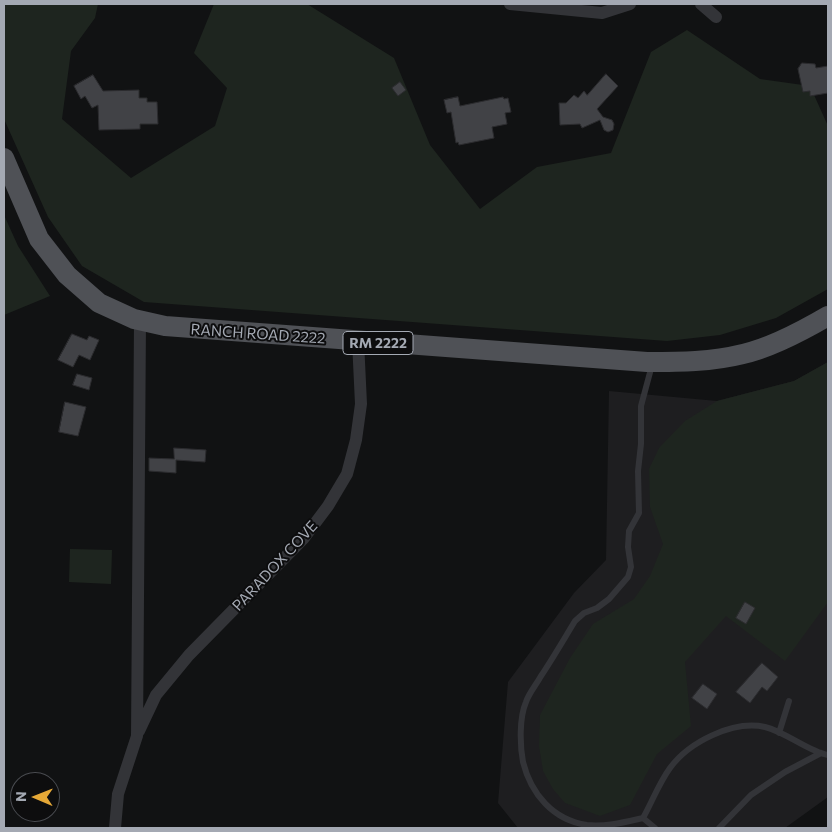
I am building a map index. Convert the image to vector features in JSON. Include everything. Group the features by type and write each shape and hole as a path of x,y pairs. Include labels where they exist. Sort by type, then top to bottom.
{"main road":[{"name":"RANCH ROAD 2222","path":"4,158 39,239 67,275 99,302 134,319 165,326 653,362 692,362 744,354 777,342 828,316"}],"street":[{"path":"510,4 602,13 630,4"},
{"path":"701,4 716,16"},
{"path":"115,828 118,794 137,736 140,321"},
{"name":"PARADOX COVE","path":"137,736 156,694 189,655 304,538 328,506 347,474 356,440 361,404 358,341"}],"lane":[{"path":"643,818 612,824 586,824 568,820 550,810 534,791 526,774 521,752 525,703 575,621 584,613 597,608 609,599 628,577 631,567 628,547 629,532 639,513 638,471 641,444 641,406 653,362"},
{"path":"779,733 789,701"},
{"path":"643,818 670,768 682,754 703,739 724,731 744,726 765,727 828,755"},
{"path":"719,828 756,791 785,772 821,753"},
{"path":"643,818 655,828"}],"shaded area":[{"path":"4,4 98,4 95,18 71,51 62,119 131,178 215,126 227,88 194,53 214,4 307,4 394,58 430,145 480,209 537,167 611,153 651,52 687,30 760,79 810,86 828,126 828,289 776,318 720,335 667,341 144,302 82,266 48,217 4,119"},
{"path":"4,215 18,246 50,296 4,315"},
{"path":"828,362 828,797 785,828 518,828 498,803 508,682 574,593 606,560 609,391 717,401 794,381"},
{"path":"828,362 828,602 785,661 726,616 685,662 691,726 657,754 630,805 600,816 565,803 553,789 543,771 539,746 540,715 570,658 593,624 634,599 650,576 663,544 650,507 649,469 659,448 685,421 717,401 794,381"},
{"path":"70,549 112,550 111,584 69,582"}],"building":[{"path":"802,63 815,64 816,68 828,66 828,93 810,96 810,91 803,92 798,69"},
{"path":"606,74 618,86 597,109 603,117 612,120 614,124 613,130 608,132 604,130 600,120 582,128 580,124 560,125 559,103 566,103 574,95 578,98 584,91 587,95"},
{"path":"93,75 103,91 139,90 139,98 147,98 147,102 157,102 158,124 140,124 140,129 99,130 98,105 92,108 85,96 81,99 74,86"},
{"path":"400,82 406,90 398,96 392,88"},
{"path":"458,97 460,106 503,97 504,99 508,98 511,112 505,113 507,124 492,127 494,138 459,145 458,142 456,143 451,112 447,113 444,100"},
{"path":"72,334 87,340 89,336 99,340 90,360 79,355 73,367 58,360"},
{"path":"77,374 92,378 89,390 73,385"},
{"path":"65,402 86,407 78,436 59,432"},
{"path":"174,448 206,450 205,462 176,460 176,473 149,471 149,458 174,459"},
{"path":"745,602 755,608 746,624 736,618"},
{"path":"762,663 778,677 767,691 762,687 750,703 736,692"},
{"path":"703,684 717,694 707,709 692,698"}]}
